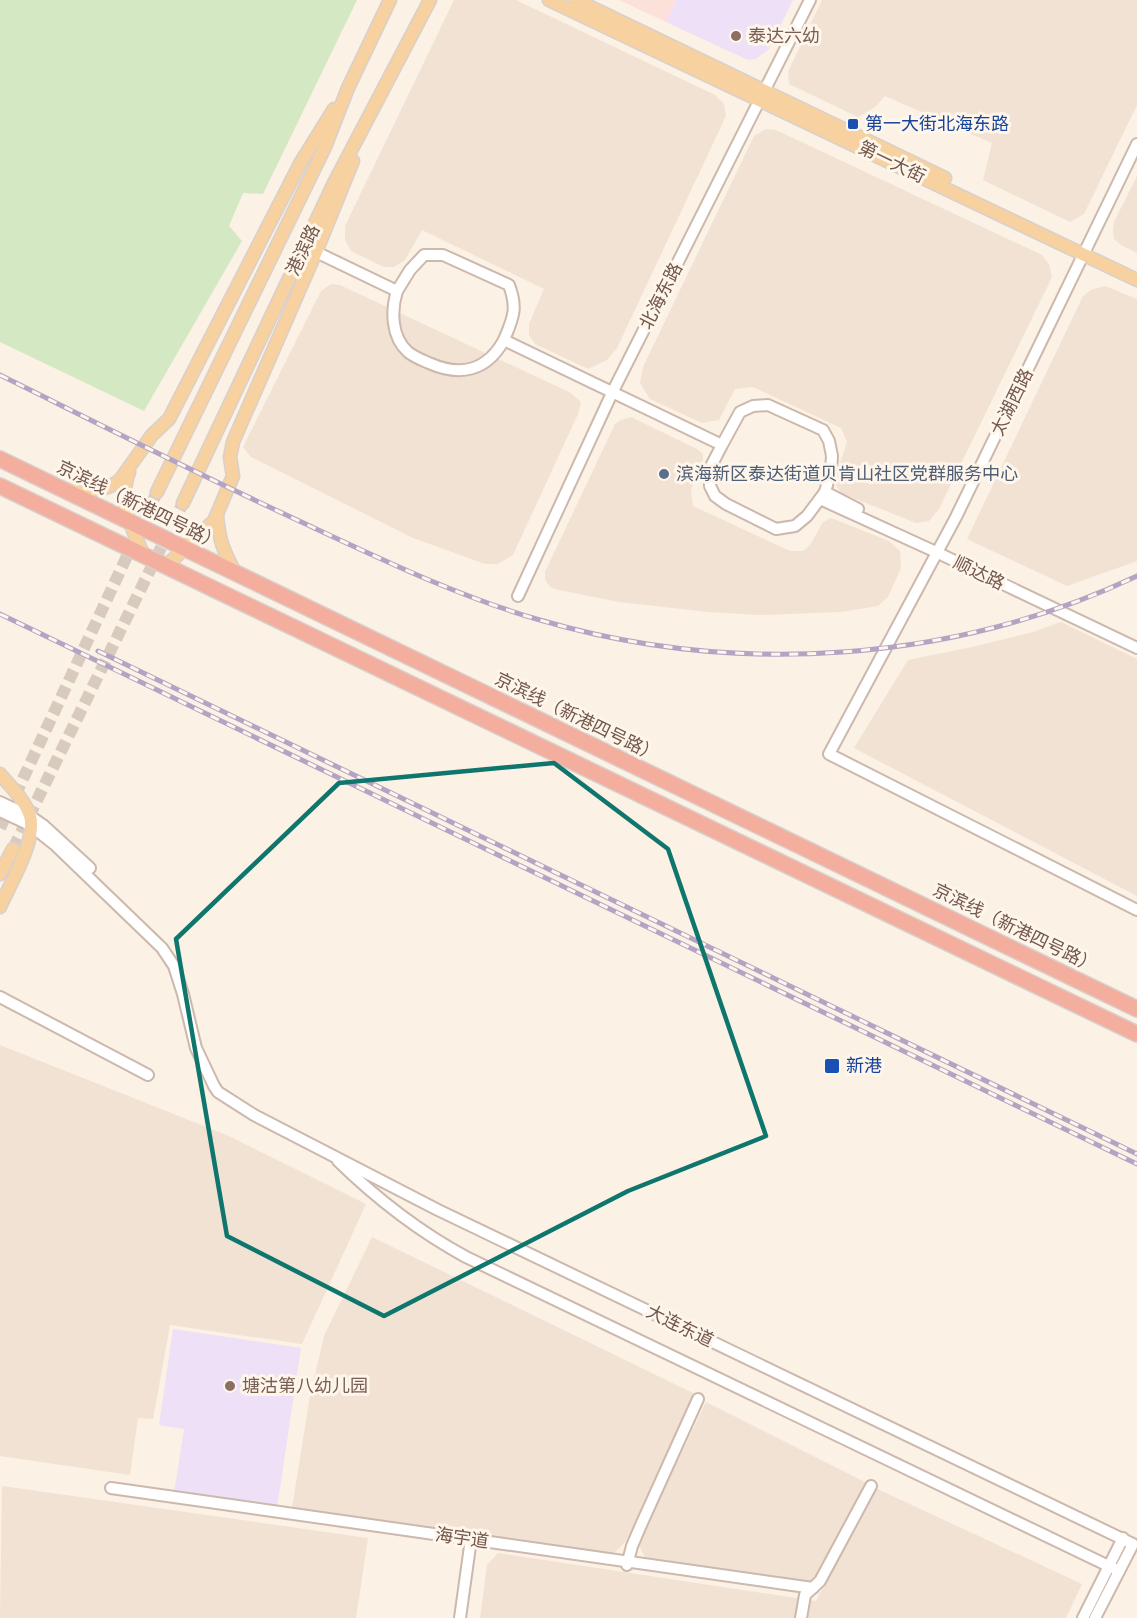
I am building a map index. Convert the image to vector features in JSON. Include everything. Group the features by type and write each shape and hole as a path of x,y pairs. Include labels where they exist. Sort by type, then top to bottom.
{"highway":[{"name":"京滨线（新港四号路）","path":"0,459 1137,1009"},
{"path":"0,486 1137,1034"}],"main road":[{"path":"157,492 326,147 348,88 390,0"},
{"name":"港滨路","path":"183,503 334,183 430,0"},
{"name":"第一大街","path":"549,0 762,95"},
{"name":"第一大街","path":"576,0 762,95 1088,252 1137,280"},
{"path":"62,489 91,490 114,486 152,435 169,419 301,162 348,88"},
{"path":"166,566 208,528 217,516 233,476 230,457 233,442 316,252 376,105"},
{"name":"第一大街","path":"1088,252 1137,271"},
{"path":"132,462 124,495 129,523 144,556"},
{"path":"217,516 219,538 225,555 236,574"},
{"path":"0,774 21,800 30,820 29,840 0,907"},
{"path":"0,874 13,849"}],"street":[{"name":"北海东路","path":"518,596 612,393 810,0"},
{"name":"太湖西路","path":"1088,252 1137,144"},
{"name":"太湖西路","path":"1137,159 1088,252 941,551 832,755 1137,910"},
{"path":"316,252 397,291"},
{"path":"424,255 443,255 509,285 514,298 515,313 504,340 497,353 480,367 456,371 439,368 407,351 394,325 392,306 397,291 410,270 424,255"},
{"path":"504,340 722,445"},
{"path":"768,405 823,430 829,441 832,456 831,471 822,495 807,516 795,526 776,529 726,504 715,496 710,486 710,468 740,412 753,406 768,405"},
{"name":"顺达路","path":"822,495 1137,642"},
{"name":"顺达路","path":"941,551 1137,648"},
{"path":"0,802 30,820"},
{"path":"0,810 30,820"},
{"name":"大连东道","path":"30,820 150,935 168,956 179,981 192,1037 203,1066 218,1092 254,1115 330,1152 438,1210 1123,1538 1133,1544 1114,1569"},
{"path":"0,997 148,1075"},
{"path":"330,1152 369,1191 435,1241 1114,1569"},
{"path":"628,1564 637,1536 698,1399"},
{"path":"801,1618 804,1598 820,1581 871,1486"},
{"name":"海宇道","path":"111,1490 811,1590"},
{"path":"1095,1618 1123,1538"},
{"path":"460,1618 474,1542"},
{"path":"466,1618 474,1542"},
{"path":"1083,1618 1114,1569"}],"highlighted area":[{"path":"554,763 668,849 766,1136 628,1191 384,1316 227,1236 176,939 339,783"}],"shaded area":[{"path":"454,0 516,0 715,95 724,104 726,116 617,348 607,360 588,369 535,344 529,335 529,324 544,289 422,230 405,260 394,267 384,267 351,251 345,240 345,226"},
{"path":"619,0 676,0 666,22"},
{"name":"泰达六幼","path":"676,0 793,0 769,49 756,59 748,60 666,22"},
{"path":"822,0 1137,0 1137,105 1084,214 1070,222 983,180 992,143 885,96 874,108 858,117 789,84 788,72"},
{"path":"765,129 776,130 1042,255 1049,264 1052,277 939,509 929,521 916,523 841,493 834,482 847,442 841,428 753,387 735,389 719,420 702,423 650,399 640,383 643,367 754,136"},
{"path":"1137,176 1137,253 1114,239 1113,231 1114,222"},
{"path":"331,284 340,285 571,393 581,402 578,414 513,555 498,564 485,564 413,538 251,457 243,447 321,291"},
{"path":"1105,286 1137,299 1137,561 1067,586 967,539 1083,296 1091,290"},
{"path":"631,417 703,454 691,490 693,506 790,551 803,551 810,545 823,522 831,518 889,541 900,551 901,568 888,597 878,606 841,612 760,615 619,602 550,587 545,579 545,572 615,424"},
{"path":"1061,622 1137,659 1137,896 854,748 908,660 1033,632"},
{"path":"0,1045 229,1136 366,1204 302,1344 170,1325 153,1419 138,1418 130,1475 0,1456"},
{"path":"372,1237 695,1394 626,1541 613,1554 292,1508 310,1396 324,1336"},
{"name":"塘沽第八幼儿园","path":"173,1329 301,1348 277,1508 174,1493 184,1429 159,1425"},
{"path":"706,1402 867,1483 814,1584 645,1557 638,1544"},
{"path":"2,1486 368,1538 356,1618 0,1618"},
{"path":"873,1487 1082,1584 1066,1618 480,1618 487,1565 498,1553 816,1601"}],"green space":[{"path":"0,0 357,0 263,194 243,193 229,226 242,241 144,411 0,342"}],"tunnel":[{"path":"0,828 157,492"},
{"path":"13,849 183,503"}],"railway":[{"path":"0,375 232,489 423,578 510,611 614,638 689,649 766,654 842,652 918,643 993,628 1066,605 1137,576"},
{"path":"0,614 1137,1164"},
{"path":"98,651 1137,1154"}],"place":[{"name":"泰达六幼","path":"736,36"},
{"name":"第一大街北海东路","path":"853,124"},
{"name":"滨海新区泰达街道贝肯山社区党群服务中心","path":"664,474"},
{"name":"新港","path":"832,1066"},
{"name":"塘沽第八幼儿园","path":"230,1386"}]}
